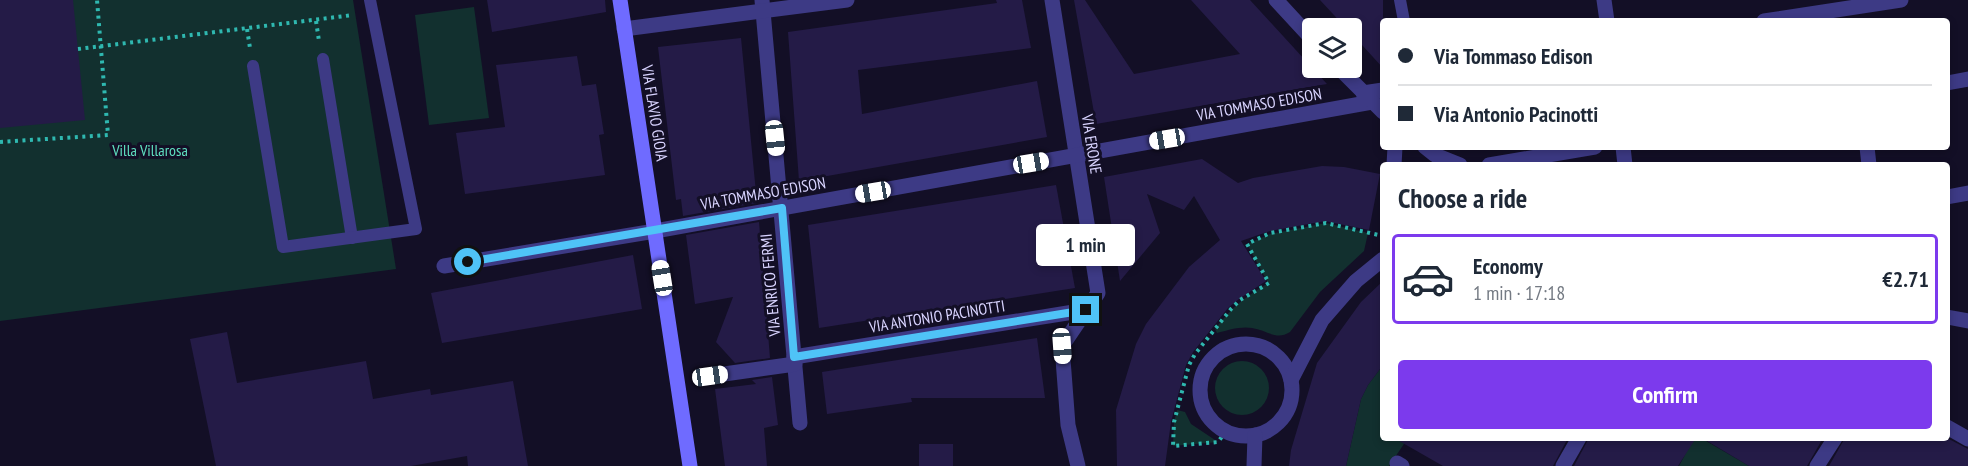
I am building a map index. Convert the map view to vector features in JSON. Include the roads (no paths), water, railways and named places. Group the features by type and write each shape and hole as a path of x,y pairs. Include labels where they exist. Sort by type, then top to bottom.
{"main road":[{"name":"VIA FLAVIO GIOIA","path":"620,0 690,466"}],"street":[{"path":"624,29 762,5 847,0"},
{"name":"VIA ERONE","path":"1052,0 1098,293 1086,310"},
{"path":"1276,0 1302,28"},
{"path":"1604,0 1607,18"},
{"path":"1787,18 1901,0"},
{"name":"VIA ENRICO FERMI","path":"762,5 800,423"},
{"path":"1349,78 1373,103"},
{"path":"1950,83 1968,80"},
{"name":"VIA TOMMASO EDISON","path":"444,266 655,231 1373,103"},
{"path":"1428,150 1434,155 1452,162"},
{"path":"1507,162 1577,150"},
{"path":"1950,196 1968,193"},
{"path":"1291,380 1322,320 1356,281 1380,261"},
{"path":"1078,466 1068,425 1062,346 1086,310"},
{"name":"VIA ANTONIO PACINOTTI","path":"710,376 1086,310"},
{"path":"1950,318 1968,321"},
{"path":"1245,344 1260,346 1274,354 1285,365 1291,380 1292,394 1288,408 1280,421 1269,430 1255,435 1240,435 1226,431 1214,423 1205,412 1200,398 1200,382 1206,367 1215,355 1229,347 1245,344"},
{"path":"1950,429 1968,439"},
{"path":"1254,466 1255,435"},
{"path":"1563,466 1577,441"},
{"path":"1818,466 1833,441"}],"lane":[{"path":"1400,0 1403,18"},
{"path":"253,66 282,247 416,229 371,6"},
{"path":"323,59 352,238"}],"park label":[{"name":"Villa Villarosa","path":"150,150"}]}
